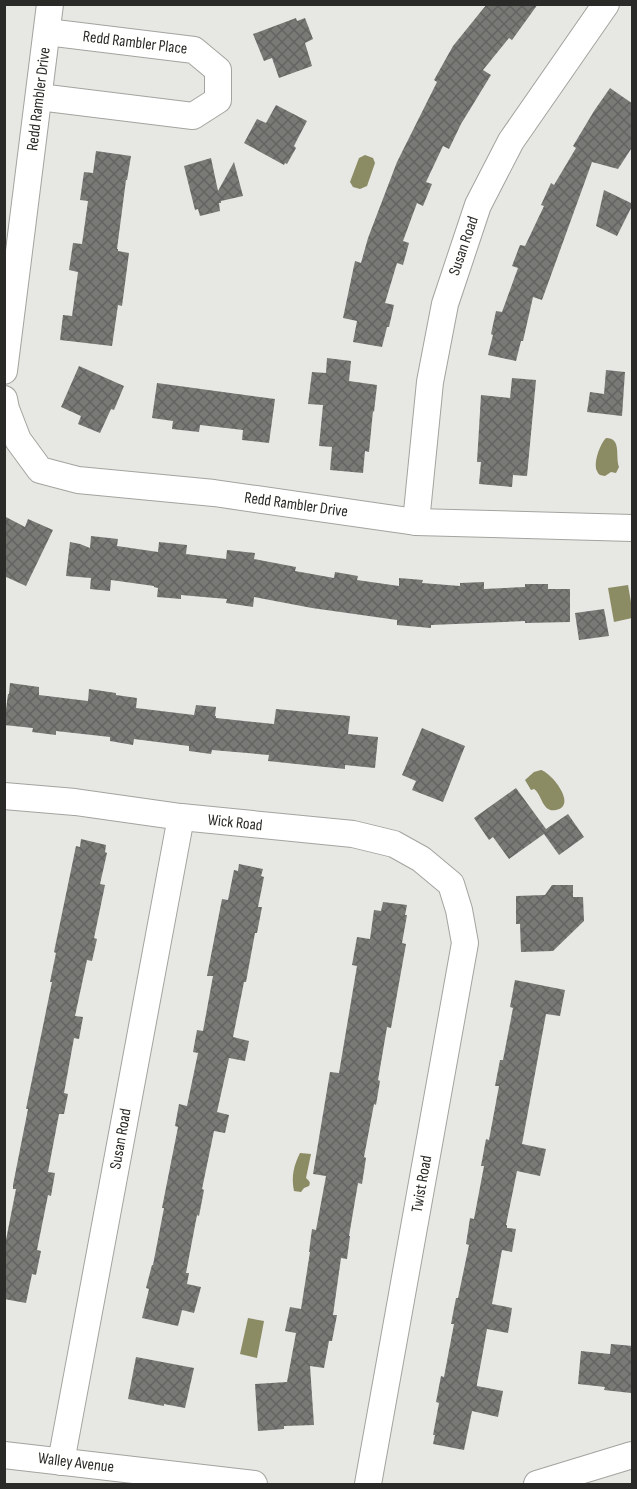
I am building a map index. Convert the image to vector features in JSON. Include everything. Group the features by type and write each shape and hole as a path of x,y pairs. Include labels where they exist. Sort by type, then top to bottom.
{"street":[{"name":"Redd Rambler Drive","path":"4,371 50,4"},
{"name":"Susan Road","path":"416,522 430,382 445,304 478,205 511,141 606,4"},
{"name":"Redd Rambler Place","path":"39,97 194,116 218,100 218,70 194,50 47,32"},
{"name":"Redd Rambler Drive","path":"4,399 18,440 40,470 78,480 214,493 416,522 633,528"},
{"name":"Wick Road","path":"4,795 75,802 181,817 353,834 394,844 421,859 452,884"},
{"name":"Susan Road","path":"61,1462 181,817"},
{"name":"Twist Road","path":"368,1485 465,943 452,884"},
{"name":"Walley Avenue","path":"4,1455 254,1485"},
{"path":"537,1485 633,1455"}],"shaded area":[{"path":"365,155 373,158 375,163 367,186 360,189 353,187 350,182 359,158"},
{"path":"606,438 616,444 619,467 616,473 611,472 605,476 599,474 596,463 599,449"},
{"path":"628,585 632,618 614,622 608,588"},
{"path":"541,770 551,777 564,796 562,807 556,810 548,809 537,791 531,790 525,780 534,772"},
{"path":"300,1153 311,1154 306,1178 310,1185 301,1192 294,1191 293,1180"},
{"path":"248,1318 264,1321 257,1358 240,1354"}],"building":[{"path":"487,4 538,4 512,40 509,38 483,70 491,75 461,124 449,149 443,146 426,182 432,184 423,206 417,203 403,241 409,243 403,265 397,263 385,303 394,305 382,347 353,342 357,321 343,318 355,261 361,263 397,162 437,82 434,80 453,46"},
{"path":"296,18 297,21 305,18 313,39 305,43 312,66 279,78 272,58 264,61 253,34"},
{"path":"610,88 633,104 633,146 618,169 592,162 542,300 533,297 516,361 488,355 496,311 502,312 518,268 512,266 520,245 525,246 544,206 541,205 551,183 554,185 576,148 573,146"},
{"path":"276,105 307,121 294,146 296,148 287,164 284,165 244,143 257,119 266,123"},
{"path":"96,151 131,156 117,249 129,253 122,306 118,305 112,346 60,340 63,315 72,316 78,272 69,270 73,243 82,244 88,201 80,200 84,172 93,173"},
{"path":"211,158 218,191 234,162 243,196 221,201 220,211 200,216 198,209 195,210 184,166"},
{"path":"604,190 633,204 617,236 596,226"},
{"path":"327,358 351,361 349,381 377,385 369,452 365,451 363,473 330,470 332,447 319,446 323,405 308,404 312,372 326,373"},
{"path":"79,366 124,386 114,410 111,409 100,433 78,424 81,416 61,407"},
{"path":"606,370 625,372 622,416 587,412 590,392 604,394"},
{"path":"512,378 536,380 527,476 513,475 512,487 479,484 481,462 477,462 481,395 510,398"},
{"path":"157,383 275,399 269,443 242,440 243,430 200,425 199,432 172,429 173,421 152,418"},
{"path":"4,516 25,527 28,519 53,530 26,586 4,576"},
{"path":"91,536 118,539 117,546 158,552 159,542 187,545 186,554 226,559 227,550 255,553 254,559 296,567 295,571 334,578 335,572 358,576 357,580 399,586 399,578 423,580 422,583 460,586 460,583 484,582 484,589 548,584 548,589 570,589 570,622 525,623 525,621 431,625 431,628 397,625 397,620 254,597 253,607 226,603 227,599 181,595 181,599 157,597 158,588 154,586 111,580 110,591 90,589 91,578 66,576 70,542 90,548"},
{"path":"604,609 609,636 579,640 575,613"},
{"path":"10,683 39,687 39,695 88,701 89,689 116,693 116,695 137,698 136,708 194,715 196,705 216,707 216,718 274,724 276,709 350,716 348,734 378,737 375,768 345,765 345,769 325,767 268,761 269,755 212,750 211,754 189,751 189,746 134,739 133,745 110,741 110,737 56,731 56,735 32,732 33,728 4,725"},
{"path":"422,728 465,746 443,802 412,790 416,781 402,775"},
{"path":"516,788 546,829 568,814 584,837 559,855 544,834 509,859 493,837 489,840 474,818"},
{"path":"81,839 106,845 105,852 107,853 100,884 105,885 94,938 97,939 92,961 87,960 75,1016 83,1017 79,1039 74,1038 64,1093 68,1094 64,1114 59,1114 48,1172 55,1173 51,1196 48,1195 37,1250 41,1251 36,1275 32,1274 26,1303 4,1299 4,1250 16,1189 13,1189 13,1185 28,1109 26,1109 52,982 50,982 56,953 54,952 76,846 80,847"},
{"path":"239,864 263,869 261,876 264,877 258,907 262,907 257,933 255,933 233,1037 249,1041 245,1061 229,1058 217,1112 229,1115 225,1133 214,1131 186,1273 189,1273 187,1284 201,1287 194,1313 182,1310 178,1326 142,1318 149,1289 146,1288 164,1208 162,1208 178,1127 175,1126 179,1104 187,1106 198,1053 193,1052 197,1030 203,1031 213,976 207,976 222,899 228,900 234,870 238,871"},
{"path":"552,885 573,885 573,897 583,897 584,921 553,951 521,952 520,924 516,924 516,896 545,895"},
{"path":"383,902 407,905 402,943 406,944 391,1028 387,1027 376,1105 374,1104 364,1157 366,1158 362,1184 358,1183 347,1259 341,1258 333,1315 337,1315 332,1341 329,1341 324,1368 310,1366 314,1425 284,1426 284,1429 258,1431 255,1384 287,1382 296,1333 285,1331 290,1307 301,1309 312,1229 316,1230 326,1176 313,1174 330,1072 339,1073 357,966 352,965 357,937 370,939 374,910 381,911"},
{"path":"515,980 565,990 560,1016 546,1014 522,1144 546,1149 540,1176 517,1171 506,1225 507,1228 516,1229 512,1252 502,1250 492,1304 512,1308 508,1333 487,1329 477,1384 477,1386 503,1391 498,1417 472,1411 464,1450 433,1444 439,1403 436,1402 441,1376 444,1377 454,1324 451,1324 469,1245 466,1244 470,1218 474,1219 484,1166 481,1166 486,1139 489,1140 499,1086 495,1086 500,1060 503,1060 513,1008 510,1007"},
{"path":"611,1344 633,1346 631,1393 578,1384 581,1351 610,1354"},
{"path":"136,1357 194,1368 185,1408 128,1399"}]}
